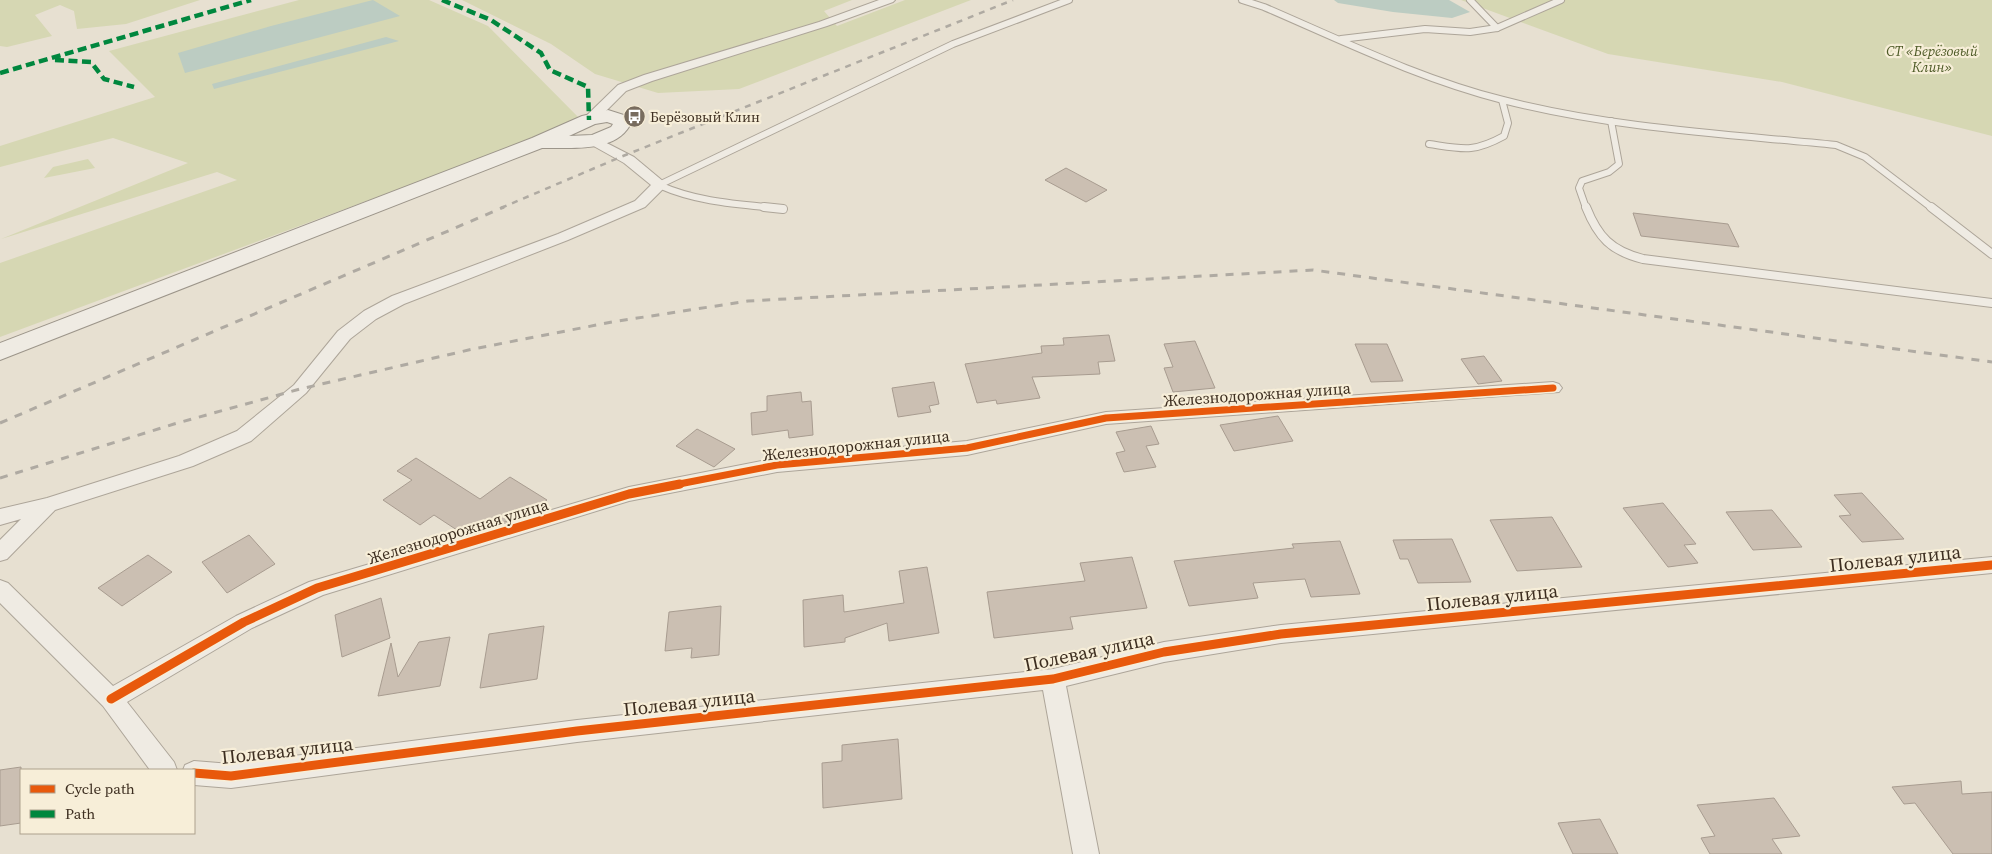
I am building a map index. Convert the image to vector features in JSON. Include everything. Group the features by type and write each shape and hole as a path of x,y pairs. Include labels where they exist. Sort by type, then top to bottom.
{"street":[{"path":"589,120 622,88 648,78 823,24 889,0"},
{"path":"0,352 539,142 589,120 608,116 623,121 620,130 595,141 539,142"},
{"path":"0,517 48,505 186,461 244,436 300,389 344,334 370,315 398,300 563,237 640,204 659,185 646,172 623,156 595,141"},
{"name":"Железнодорожная улица","path":"111,699 244,622 317,588 628,494 777,465 967,448 1106,418 1553,388"},
{"path":"0,554 48,505"},
{"name":"Полевая улица","path":"195,773 231,776 577,731 1053,679 1164,652 1281,634 1992,565"},
{"path":"0,588 111,699 164,769"},
{"path":"1053,679 1086,854"}],"lane":[{"path":"659,185 953,44 1069,0"},
{"path":"1242,0 1264,7 1341,39 1417,73 1502,100 1611,121 1836,145 1852,150 1865,156 1992,254"},
{"path":"1470,0 1497,28"},
{"path":"1341,39 1426,29 1470,32 1497,28 1561,0"},
{"path":"1429,144 1465,149 1485,146 1504,136 1508,122 1502,100"},
{"path":"1611,121 1619,164 1609,172 1582,181 1579,188 1584,205 1604,238 1617,250 1643,259 1992,303"},
{"path":"659,185 674,193 702,200 784,209"}],"green space":[{"path":"0,0 200,0 126,24 77,29 74,11 60,5 35,15 52,36 7,47 0,46"},
{"path":"299,0 429,0 488,26 582,121 0,337 0,263 237,180 217,172 1,239 188,163 113,138 0,167 0,146 155,97 109,51"},
{"path":"462,0 852,0 824,11 837,26 905,0 971,0 739,89 658,93 595,74 551,44"},
{"name":"СТ «Берёзовый Клин»","path":"1461,0 1992,0 1992,136 1782,82 1608,54"},
{"path":"88,159 95,168 44,178 53,167"}],"shaded area":[{"path":"373,0 400,16 185,73 178,53 271,26"},
{"path":"1334,0 1449,0 1470,12 1452,18 1393,12 1338,3"},
{"path":"386,37 399,41 214,89 212,84"}],"building":[{"path":"1066,168 1107,190 1086,202 1045,180"},
{"path":"1633,213 1728,224 1739,247 1641,236"},
{"path":"1109,335 1115,361 1098,362 1100,374 1032,377 1040,398 997,404 996,400 977,403 965,364 1042,353 1041,346 1064,345 1063,338"},
{"path":"1195,341 1215,388 1173,392 1164,368 1173,367 1164,344"},
{"path":"1355,344 1387,344 1403,381 1371,382"},
{"path":"1484,356 1502,381 1478,384 1461,359"},
{"path":"934,382 939,404 929,406 931,412 898,417 892,388"},
{"path":"801,392 802,402 811,401 813,435 789,438 788,430 752,435 751,413 767,411 767,396"},
{"path":"1278,416 1293,441 1234,451 1220,425"},
{"path":"1151,426 1159,444 1146,446 1156,467 1124,472 1116,453 1125,451 1116,432"},
{"path":"697,429 735,449 714,467 676,446"},
{"path":"416,458 480,499 510,477 547,500 528,514 523,511 510,520 502,523 498,521 491,526 463,534 434,515 420,525 383,500 412,480 397,471"},
{"path":"1862,493 1904,539 1862,542 1839,516 1851,515 1834,495"},
{"path":"1663,503 1696,544 1684,545 1698,563 1668,567 1623,508"},
{"path":"1772,510 1802,547 1753,550 1726,512"},
{"path":"1552,517 1582,567 1517,571 1490,520"},
{"path":"249,535 275,564 227,593 202,562"},
{"path":"1452,539 1471,582 1418,583 1408,559 1400,559 1393,540"},
{"path":"1340,541 1360,594 1311,597 1305,579 1253,583 1258,598 1189,606 1174,561 1294,548 1292,544"},
{"path":"148,555 172,572 122,606 98,588"},
{"path":"1132,557 1147,608 1070,617 1073,629 994,638 987,592 1085,581 1080,563"},
{"path":"927,567 939,633 889,641 887,623 845,638 845,642 804,647 803,600 843,595 844,612 904,603 899,571"},
{"path":"381,598 390,638 342,657 335,615"},
{"path":"721,606 719,655 691,658 692,648 665,651 669,612"},
{"path":"544,626 537,679 480,688 489,634"},
{"path":"450,637 440,686 378,696 391,643 398,677 419,642"},
{"path":"898,739 902,799 823,808 822,763 842,761 842,745"},
{"path":"21,767 20,823 0,826 0,770"},
{"path":"1961,781 1962,794 1992,792 1992,854 1953,854 1915,803 1904,804 1892,787"},
{"path":"1774,798 1800,836 1772,839 1782,854 1710,854 1701,838 1715,836 1697,805"},
{"path":"1600,819 1618,854 1573,854 1558,823"}],"railway":[{"path":"501,208 623,156 1013,0"},
{"path":"0,423 504,207"},
{"path":"0,478 174,424 300,389 473,349 612,322 748,301 1313,270 1992,362"}],"marked path":[{"path":"0,73 251,0"},
{"path":"442,0 491,20 541,53 550,70 588,87 589,120"},
{"path":"55,60 91,62 104,79 134,87"}],"cycle path":[{"path":"111,699 244,622 317,588 629,494 777,465 967,448 1106,418 1553,388"},
{"path":"195,773 231,776 577,731 1053,679 1164,652 1281,634 1992,565"}],"place":[{"name":"Берёзовый Клин","path":"634,117"}]}
